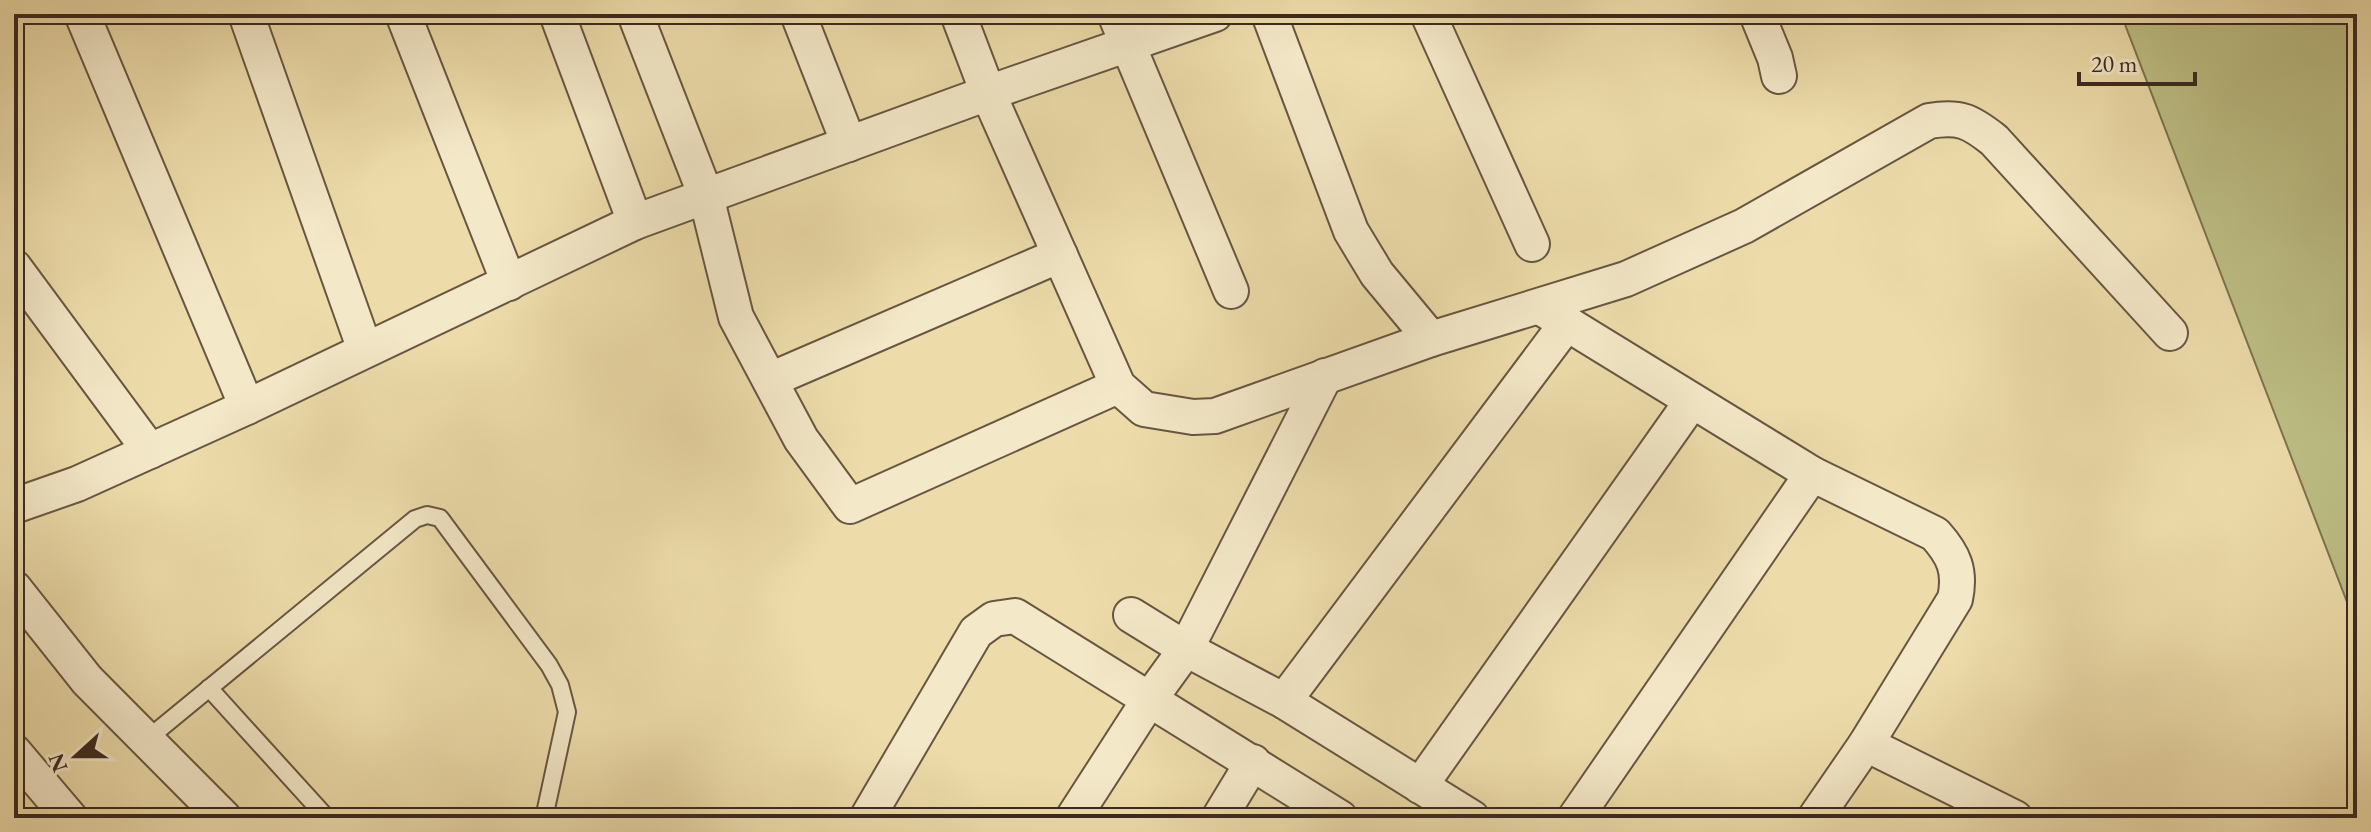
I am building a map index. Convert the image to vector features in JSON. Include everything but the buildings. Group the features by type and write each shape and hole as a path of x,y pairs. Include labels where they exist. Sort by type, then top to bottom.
{"street":[{"path":"82,14 247,407"},
{"path":"246,14 365,350"},
{"path":"403,14 509,283"},
{"path":"557,14 635,222"},
{"path":"635,14 706,196 736,317 808,451 850,506 1118,386"},
{"path":"798,14 849,144"},
{"path":"958,14 988,93 1118,386 1144,409 1204,418 1215,416 1431,339 1553,315 1744,226 1929,121 1948,118 1964,120 1994,140 2170,333"},
{"path":"14,506 77,484 247,407 635,222 988,93 1121,29 1215,14"},
{"path":"1269,14 1351,231 1377,274 1431,339"},
{"path":"1428,14 1532,244"},
{"path":"1757,14 1779,76"},
{"path":"1121,29 1231,291"},
{"path":"770,380 1060,255"},
{"path":"14,267 150,451"},
{"path":"1553,315 1812,474 1935,534 1950,550 1957,567 1955,599 1866,744 1815,818"},
{"path":"1284,701 1553,315"},
{"path":"1073,818 1149,700 1186,649 1325,376"},
{"path":"1420,786 1692,401"},
{"path":"1575,818 1812,474"},
{"path":"14,588 87,680 224,818"},
{"path":"1131,615 1186,649 1284,701 1472,818"},
{"path":"867,818 976,632 994,619 1015,616 1340,818"},
{"path":"1866,744 2015,818"},
{"path":"14,752 70,818"},
{"path":"1219,818 1253,762"}],"lane":[{"path":"145,741 415,519 427,515 440,518 549,665 560,685 567,712 544,818"},
{"path":"209,688 327,818"}],"green space":[{"path":"2121,14 2357,14 2357,628"}]}
